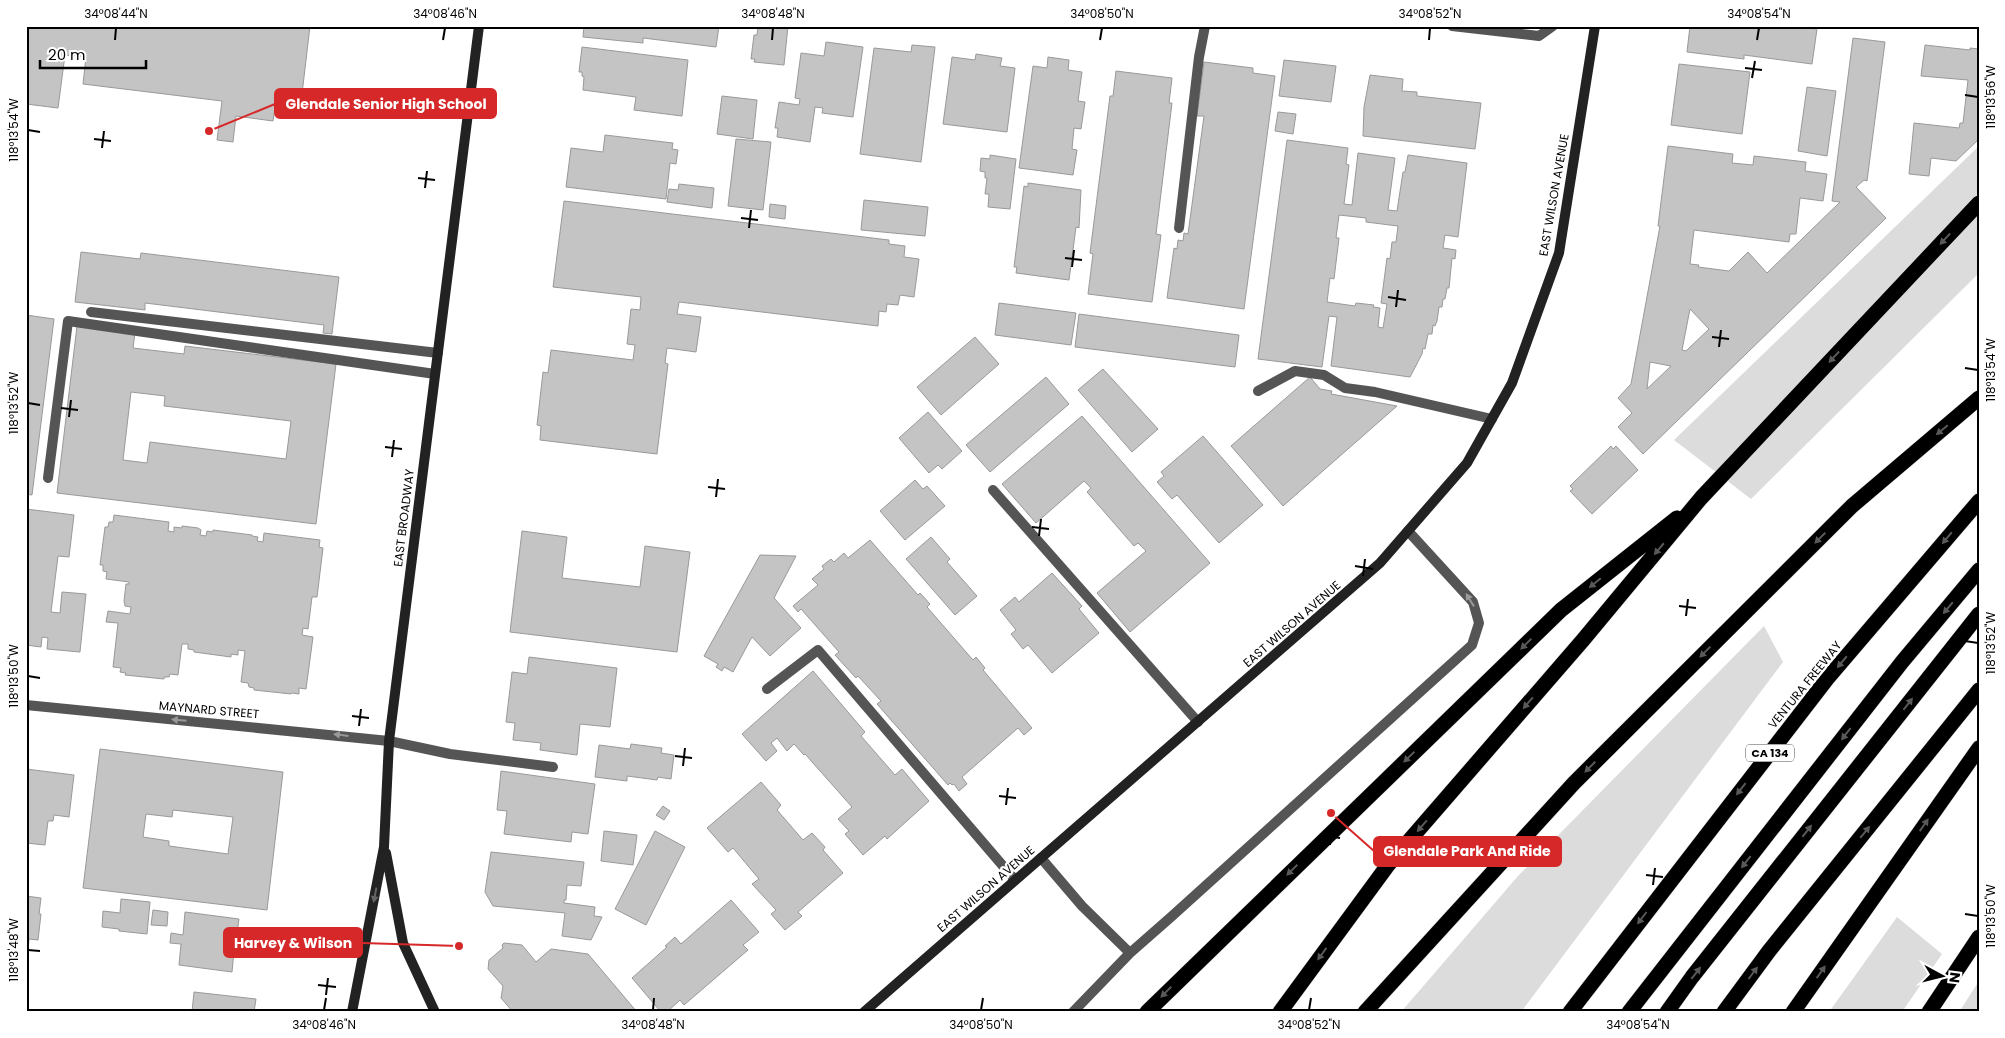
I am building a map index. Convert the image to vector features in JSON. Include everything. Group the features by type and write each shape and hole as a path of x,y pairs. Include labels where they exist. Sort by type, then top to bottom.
{"highway":[{"path":"1280,1012 1388,865 1583,640 1701,498 1979,203"},
{"path":"1365,1012 1581,776 1852,506 1979,398"},
{"path":"1147,1012 1561,610 1701,498"},
{"name":"VENTURA FREEWAY","path":"1570,1012 1827,680 1979,501"},
{"path":"1629,1012 1902,662 1979,570"},
{"path":"1667,1012 1692,977 1979,614"},
{"path":"1724,1012 1775,943 1979,690"},
{"path":"1793,1012 1979,748"},
{"path":"1929,1012 1979,937"}],"street":[{"name":"EAST BROADWAY","path":"352,1012 384,847 389,741 479,26"},
{"path":"1179,228 1198,57 1206,26"},
{"path":"1452,26 1539,36 1553,26"},
{"name":"EAST WILSON AVENUE","path":"864,1012 1380,563 1467,463 1512,383 1559,253 1595,26"},
{"path":"91,312 438,353"},
{"path":"48,478 68,321 435,374"},
{"path":"1258,391 1295,371 1324,375 1345,388 1375,392 1492,419"},
{"path":"993,490 1198,722"},
{"path":"1073,1012 1130,953 1472,645 1479,623 1473,602 1408,531"},
{"path":"767,690 818,650 1015,880"},
{"name":"MAYNARD STREET","path":"26,705 389,741 450,754 553,767"},
{"path":"384,847 403,942 434,1012"},
{"path":"1041,858 1082,906 1130,953"}],"shaded area":[{"path":"1979,146 1979,273 1751,499 1674,440"},
{"path":"1764,626 1783,662 1521,1012 1401,1012 1518,876"},
{"path":"1897,917 1942,954 1902,1012 1829,1012"},
{"path":"1979,981 1979,1012 1959,1012"}],"building":[{"path":"26,26 310,26 300,111 275,108 273,121 236,116 233,142 217,140 222,101 83,84 86,57 65,55 58,108 26,104"},
{"path":"584,26 719,26 716,47 643,38 643,43 583,37"},
{"path":"758,26 788,26 784,65 754,62 755,59 751,59 754,35 757,35"},
{"path":"1690,26 1793,26 1817,29 1812,64 1744,55 1744,59 1687,52"},
{"path":"1853,38 1885,42 1867,181 1864,180 1856,187 1886,218 1643,454 1618,427 1632,413 1618,398 1631,384 1660,226 1658,226 1668,146 1733,154 1732,163 1753,165 1754,156 1806,162 1805,171 1827,174 1823,201 1800,198 1796,234 1790,234 1789,242 1694,230 1690,264 1699,265 1698,267 1729,271 1748,252 1767,273 1840,202 1832,201","holes":["1690,309 1709,329 1686,351 1682,350","1650,362 1671,366 1647,389"]},
{"path":"826,42 863,47 853,117 822,113 823,108 815,107 810,142 777,137 778,128 775,128 779,102 799,105 800,99 795,98 801,53 824,56"},
{"path":"912,45 935,47 921,162 860,154 874,48 911,52"},
{"path":"1925,45 1970,50 1970,48 1979,49 1979,139 1956,161 1931,158 1929,176 1909,174 1914,123 1959,128 1960,123 1963,123 1968,80 1921,76"},
{"path":"582,47 688,60 682,116 634,110 636,97 583,90 584,77 582,72 579,72"},
{"path":"976,54 1002,58 1000,66 1015,68 1007,132 943,124 952,57 975,60"},
{"path":"1048,57 1069,60 1068,70 1082,72 1078,101 1085,102 1081,129 1074,128 1072,149 1077,150 1073,175 1019,168 1033,66 1047,68"},
{"path":"1284,60 1336,66 1331,102 1279,96"},
{"path":"1204,62 1253,68 1253,73 1275,76 1244,309 1167,298 1174,248 1177,249 1178,240 1183,241 1184,233 1188,234 1204,116 1197,116"},
{"path":"1679,64 1750,72 1742,134 1671,125"},
{"path":"1116,71 1172,78 1169,103 1172,103 1156,234 1161,235 1152,302 1088,294 1093,254 1090,253 1110,96 1113,96"},
{"path":"1370,75 1403,79 1402,91 1417,92 1417,96 1481,103 1475,149 1363,136 1364,107"},
{"path":"1807,87 1836,91 1827,156 1798,151"},
{"path":"722,96 757,100 753,139 717,134"},
{"path":"1278,112 1296,114 1293,134 1275,131"},
{"path":"605,135 673,143 672,149 678,150 676,164 670,163 666,199 566,187 571,148 603,152"},
{"path":"736,139 771,142 763,210 728,206"},
{"path":"1287,140 1348,148 1346,164 1349,165 1344,204 1352,205 1358,153 1395,158 1388,210 1397,211 1403,172 1405,172 1408,155 1467,163 1458,237 1445,235 1443,248 1456,250 1455,259 1452,258 1449,288 1447,288 1442,307 1439,307 1437,321 1435,326 1433,325 1432,334 1428,334 1425,349 1423,348 1422,354 1410,377 1331,366 1337,317 1329,316 1322,367 1258,359","holes":["1339,215 1366,218 1366,222 1398,226 1396,242 1392,242 1390,259 1387,258 1381,303 1387,304 1383,328 1378,327 1380,308 1373,307 1374,305 1356,303 1355,306 1327,302 1330,278 1334,279 1339,238 1336,238"]},
{"path":"990,155 1016,159 1010,209 988,207 989,194 985,194 987,178 985,178 985,172 980,171 981,158 990,159"},
{"path":"1028,183 1081,190 1079,228 1076,227 1069,280 1016,273 1017,267 1014,267 1024,186 1028,187"},
{"path":"679,184 714,188 712,208 667,202 669,189 678,190"},
{"path":"864,200 928,207 925,236 861,230"},
{"path":"564,201 889,240 889,244 905,246 904,257 919,259 914,297 900,295 898,305 887,304 886,312 879,311 878,326 679,302 677,314 701,317 696,352 667,348 665,363 668,364 657,454 540,440 541,426 537,425 543,372 548,373 551,350 633,360 635,345 627,344 631,309 640,310 641,297 553,287"},
{"path":"770,204 786,206 785,219 769,217"},
{"path":"81,252 140,259 141,253 339,277 332,334 323,333 324,325 145,303 145,310 75,302"},
{"path":"999,303 1076,313 1071,345 995,335"},
{"path":"1079,314 1239,335 1235,367 1075,347"},
{"path":"26,315 54,319 32,495 26,494"},
{"path":"77,326 135,333 133,348 184,354 185,346 336,364 316,524 57,493","holes":["131,392 165,396 164,406 291,421 286,459 150,442 147,463 123,460"]},
{"path":"975,337 999,364 941,415 917,387"},
{"path":"1103,369 1158,429 1132,452 1078,390"},
{"path":"1046,377 1069,404 990,472 966,445"},
{"path":"1310,377 1320,389 1332,391 1331,394 1397,406 1283,506 1231,446"},
{"path":"928,412 962,451 942,469 938,465 929,473 899,438"},
{"path":"1082,416 1210,563 1130,632 1097,593 1146,551 1138,543 1134,546 1087,492 1091,488 1084,481 1036,523 1002,484"},
{"path":"1203,436 1263,505 1219,543 1177,495 1172,499 1157,482 1164,476 1161,472"},
{"path":"1611,446 1613,449 1616,446 1638,470 1592,514 1570,491 1573,489 1570,486"},
{"path":"915,480 923,489 927,486 945,506 905,540 880,511"},
{"path":"26,509 74,515 69,557 58,556 51,612 60,613 62,592 86,594 80,652 47,649 48,638 42,637 41,647 26,645"},
{"path":"114,515 169,522 168,531 174,532 174,527 198,528 201,530 200,535 206,536 207,531 213,532 213,530 252,535 258,537 257,541 263,542 264,533 320,540 319,547 323,548 317,597 312,597 308,629 303,628 302,635 313,637 306,689 299,688 299,694 254,690 254,688 249,687 248,683 241,682 245,651 238,650 238,655 231,654 231,657 194,652 194,650 188,649 188,644 182,644 178,675 170,674 169,677 164,677 164,679 125,675 126,673 120,672 121,668 113,667 118,623 106,622 108,611 130,614 131,607 125,606 124,601 126,584 129,584 129,582 106,579 107,572 103,571 103,565 100,565 105,527 108,527 109,522 113,522"},
{"path":"522,531 567,537 562,578 640,587 645,546 690,552 677,652 510,632"},
{"path":"931,537 950,559 947,562 977,596 955,615 906,559"},
{"path":"870,540 918,595 920,593 930,604 927,607 973,660 976,657 985,668 983,670 1032,728 1024,735 1018,728 962,777 967,784 959,791 954,784 950,783 948,785 877,704 881,701 835,655 839,652 801,609 798,612 793,606 818,585 812,579 824,569 822,566 831,559 834,562 844,553 848,558"},
{"path":"760,555 796,556 774,598 801,628 770,656 752,637 733,672 724,667 722,671 716,667 718,664 704,656"},
{"path":"1052,573 1082,606 1079,609 1099,633 1052,673 1028,645 1023,649 1011,634 1016,630 1000,610 1015,597 1019,602"},
{"path":"529,657 617,668 610,727 580,724 577,755 540,750 541,743 513,740 515,723 506,722 512,672 527,674"},
{"path":"813,671 865,732 861,736 895,775 902,769 929,801 887,839 885,836 863,855 845,834 849,831 838,819 852,807 805,754 794,744 787,751 777,738 771,743 777,751 766,761 742,734"},
{"path":"631,744 662,748 661,753 674,755 671,779 658,777 657,780 627,776 627,781 595,777 599,745 630,749"},
{"path":"100,749 283,772 267,910 83,888","holes":["173,810 233,817 228,854 169,846 169,841 143,837 146,814 172,817"]},
{"path":"26,769 74,775 69,817 54,815 53,821 48,821 45,845 26,843"},
{"path":"501,771 595,784 588,834 572,832 571,842 504,834 507,811 497,810"},
{"path":"761,782 781,805 777,810 803,840 812,833 825,847 823,850 843,873 798,912 802,916 785,930 771,914 776,910 752,884 759,879 733,848 728,852 707,828"},
{"path":"663,806 670,811 664,820 656,815"},
{"path":"604,831 637,835 633,865 601,861"},
{"path":"655,831 685,847 646,925 615,909"},
{"path":"491,852 584,862 581,886 567,885 564,903 595,907 594,916 602,917 591,940 562,936 565,913 493,906 485,892"},
{"path":"26,896 41,898 38,940 29,939 27,960"},
{"path":"121,899 150,902 147,934 102,927 103,911 120,913"},
{"path":"731,900 759,932 743,945 748,950 684,1005 680,1000 667,1012 661,1012 632,978 667,947 665,946 675,937 681,944"},
{"path":"153,910 168,912 167,926 151,925"},
{"path":"185,912 239,919 236,940 241,940 239,951 234,951 232,972 179,965 181,944 170,943 171,933 183,935"},
{"path":"504,943 522,945 536,962 551,949 588,954 637,1012 513,1012 501,998 503,986 488,969 489,960 503,948 502,945"},
{"path":"194,992 256,999 254,1012 192,1012"}],"place":[{"name":"Glendale Senior High School","path":"209,131"},
{"name":"Glendale Park And Ride","path":"1331,813"},
{"name":"Harvey & Wilson","path":"459,946"}]}
